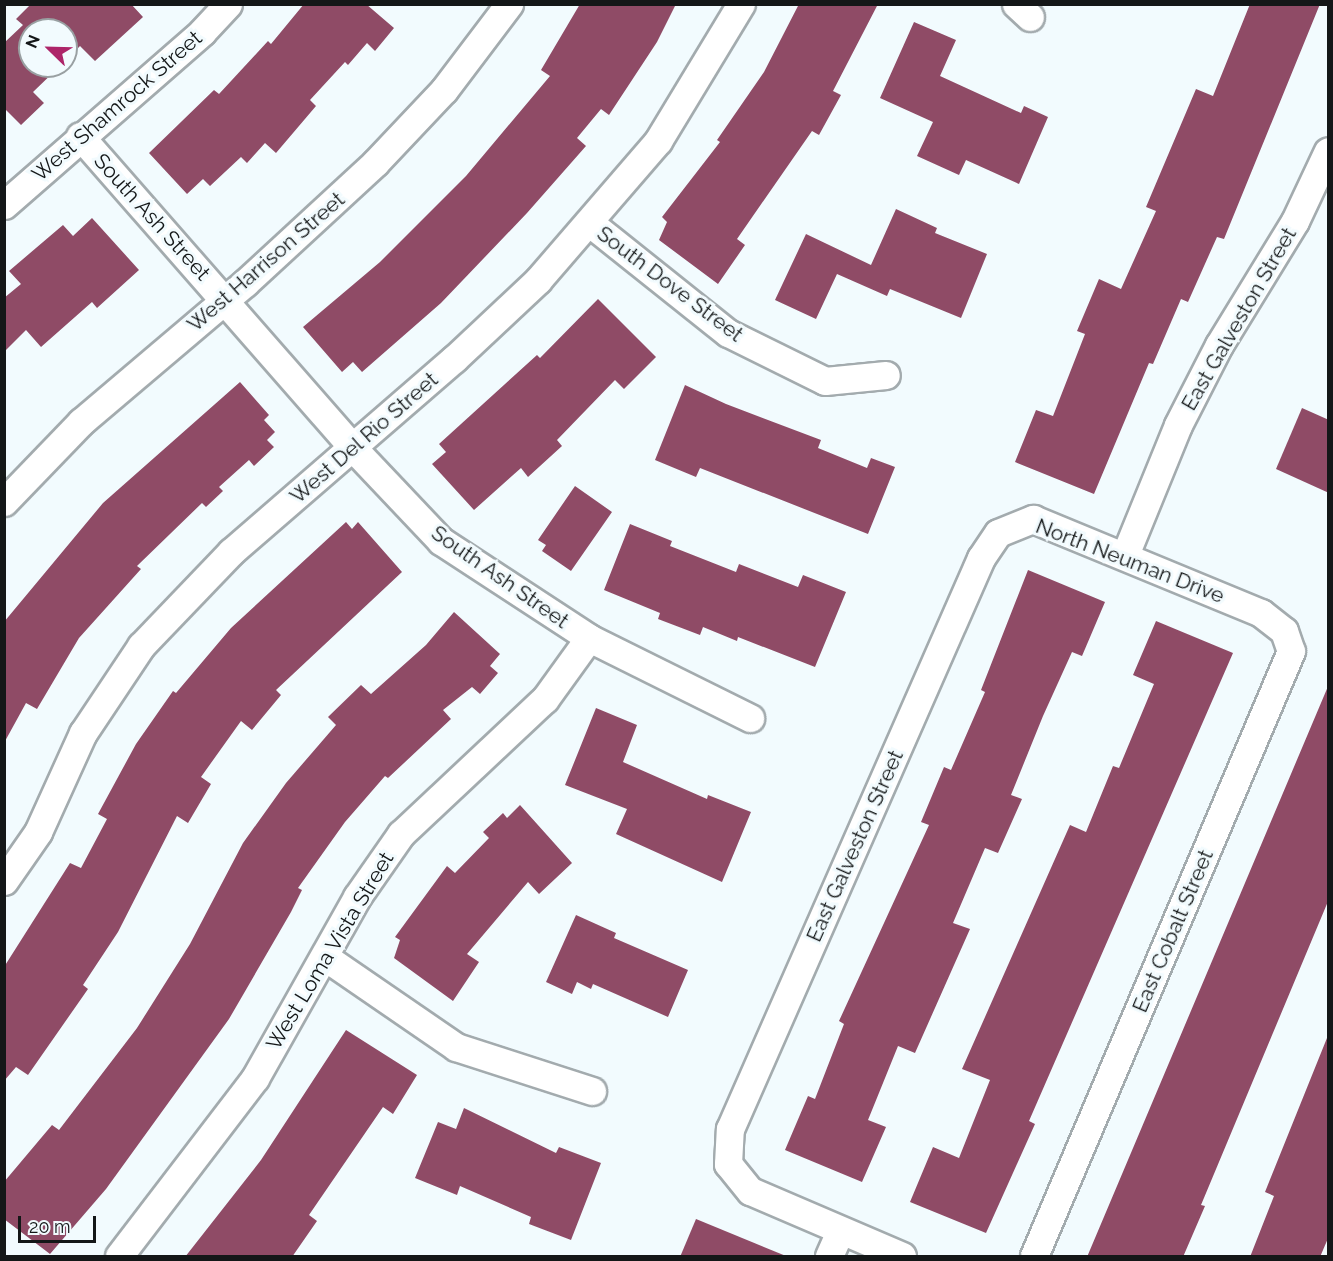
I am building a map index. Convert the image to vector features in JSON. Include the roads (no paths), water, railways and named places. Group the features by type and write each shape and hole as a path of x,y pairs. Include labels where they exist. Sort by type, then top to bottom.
{"street":[{"name":"West Shamrock Street","path":"4,205 80,136 202,32 228,4"},
{"name":"West Harrison Street","path":"4,502 81,422 225,299 375,163 444,90 509,4"},
{"name":"West Del Rio Street","path":"4,881 38,832 83,733 141,646 231,552 454,359 538,280 590,223 658,141 741,4"},
{"name":"South Ash Street","path":"80,136 225,299 352,448 441,541 589,639 750,718"},
{"name":"East Galveston Street","path":"1125,555 1178,425 1219,345 1295,221 1329,151"},
{"name":"South Dove Street","path":"590,223 728,333 825,381 886,375"},
{"name":"North Neuman Drive","path":"998,533 1033,519 1261,613"},
{"name":"East Galveston Street","path":"840,1231 750,1191 728,1164 730,1129 981,558 998,533"},
{"name":"East Cobalt Street","path":"1034,1257 1291,651 1284,631 1261,613"},
{"name":"West Loma Vista Street","path":"119,1257 255,1078 357,897 401,834 545,699 589,639"},
{"path":"325,957 456,1047 592,1091"},
{"path":"829,1257 840,1231 902,1257"}]}
